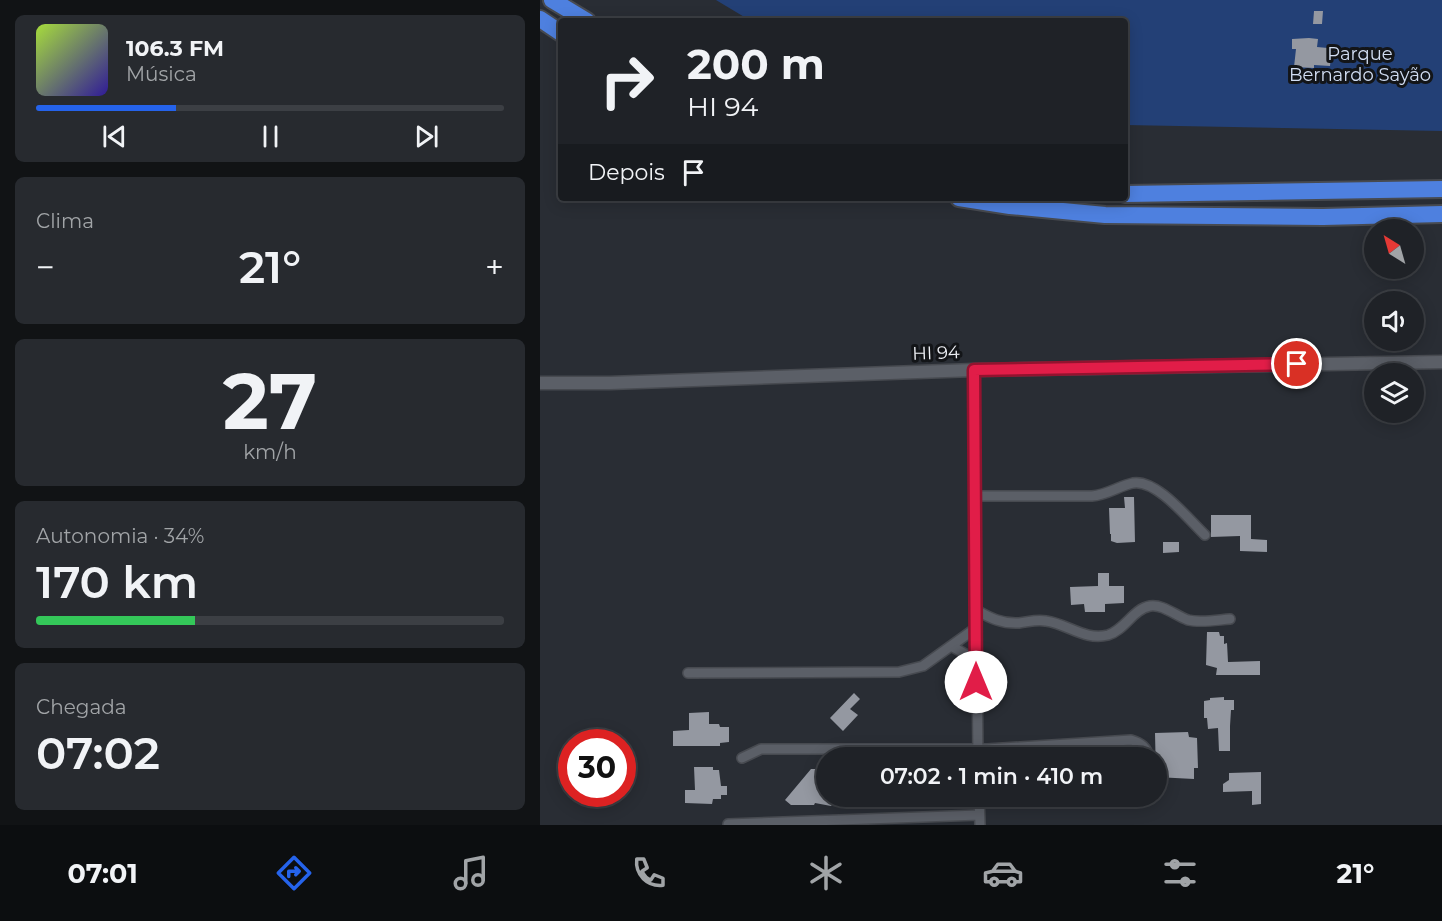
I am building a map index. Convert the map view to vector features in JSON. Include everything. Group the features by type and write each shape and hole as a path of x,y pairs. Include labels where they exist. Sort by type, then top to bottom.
{"highway":[{"path":"552,0 582,18"},
{"path":"540,19 558,31"},
{"path":"1128,194 1442,189"},
{"path":"978,201 1105,215 1323,217 1442,213"}],"street":[{"name":"HI 94","path":"540,383 974,370 1442,362"},
{"path":"974,370 978,747"},
{"path":"975,496 1092,496 1102,495 1134,483 1145,483 1156,489 1205,535"},
{"path":"976,610 992,619 1008,623 1050,621 1087,636 1109,635 1140,610 1149,606 1157,606 1190,621 1230,620"},
{"path":"688,673 899,672 923,666 976,628"},
{"path":"951,645 976,660"},
{"path":"1049,747 1131,740 1146,747"},
{"path":"742,758 761,749 816,750"},
{"path":"728,824 979,820"}],"green space":[{"name":"Parque Bernardo Sayão","path":"716,0 1442,0 1442,131 1128,125 1128,18 746,18"}],"building":[{"path":"1314,11 1323,11 1322,24 1313,24"},
{"path":"1292,39 1318,39 1317,47 1328,48 1328,55 1331,55 1330,66 1294,67 1296,49 1292,49"},
{"path":"1124,497 1134,497 1135,542 1117,543 1111,541 1109,508 1125,508"},
{"path":"1211,515 1251,515 1251,539 1267,540 1267,552 1240,551 1240,536 1211,537"},
{"path":"1163,542 1179,542 1179,552 1163,553"},
{"path":"1098,573 1109,573 1109,586 1124,586 1124,603 1105,604 1105,612 1085,612 1084,604 1071,605 1070,587 1098,586"},
{"path":"1207,632 1219,632 1220,636 1224,636 1224,644 1227,643 1228,662 1260,661 1260,675 1216,675 1217,668 1206,665"},
{"path":"854,693 860,699 850,709 858,715 843,731 830,718"},
{"path":"1224,697 1224,700 1234,700 1234,710 1231,710 1230,751 1219,751 1218,728 1208,729 1207,718 1204,718 1204,701"},
{"path":"709,712 709,724 729,727 729,742 720,743 720,746 673,746 673,731 689,730 689,713"},
{"path":"1188,732 1189,737 1197,738 1198,768 1194,768 1194,779 1167,778 1167,747 1155,747 1155,733"},
{"path":"694,767 713,767 713,770 719,770 721,786 727,786 727,795 721,795 721,799 713,799 712,804 685,803 685,790 695,790"},
{"path":"811,769 816,769 816,803 791,805 785,800"},
{"path":"1261,772 1261,804 1252,805 1252,791 1223,792 1223,784 1229,780 1229,773"}],"route":[{"path":"976,682 974,370 1297,364"}]}
